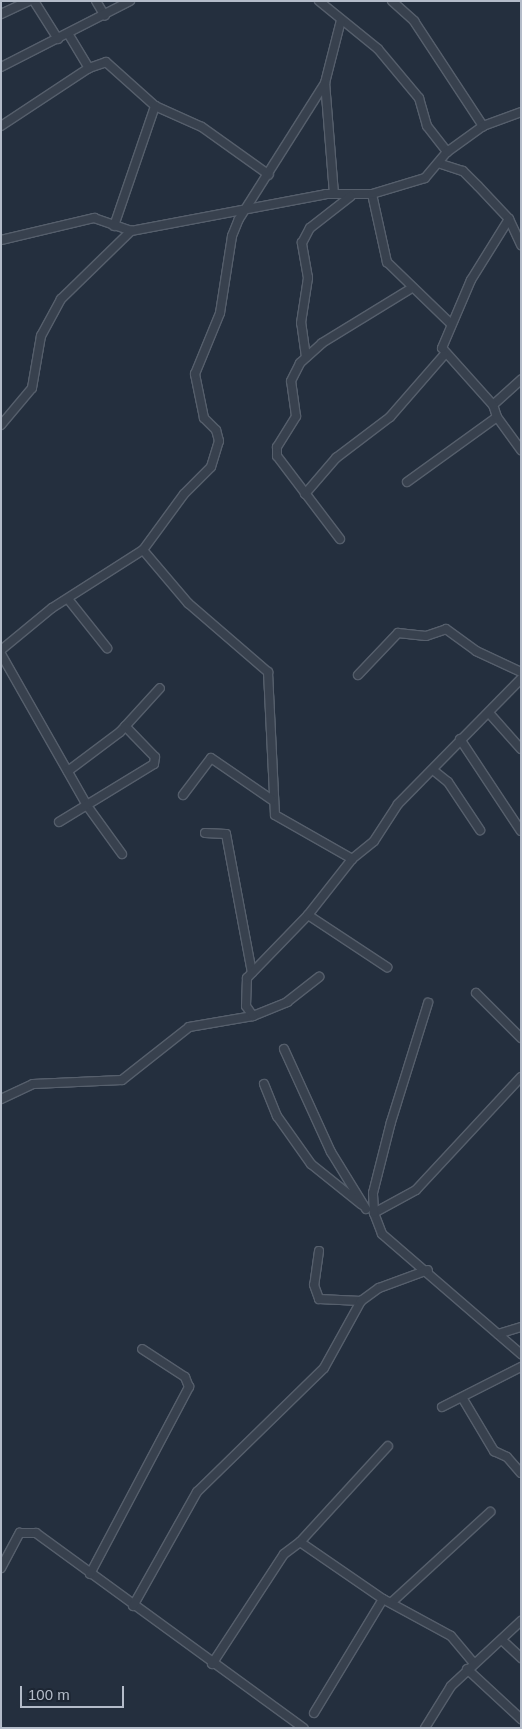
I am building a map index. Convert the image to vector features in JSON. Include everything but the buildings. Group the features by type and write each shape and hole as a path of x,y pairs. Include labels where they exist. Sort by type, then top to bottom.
{"street":[{"path":"1,14 29,1"},
{"path":"34,1 58,39"},
{"path":"96,1 105,16"},
{"path":"1,68 105,16 130,1"},
{"path":"319,1 378,49 414,92 427,126 447,152"},
{"path":"392,1 420,28 483,126"},
{"path":"122,854 88,807 1,652 68,599 143,550 184,494 207,474 217,452 216,430 204,418 195,374 220,313 232,236 325,83 341,20"},
{"path":"69,34 89,68"},
{"path":"1,126 89,68 106,62 155,106 202,127 268,175"},
{"path":"325,83 334,194"},
{"path":"114,226 155,106"},
{"path":"1,240 94,218 131,231 249,207 334,194 351,196 372,194 424,178 441,164 447,152 483,126 521,112"},
{"path":"441,164 463,171 509,220 521,245"},
{"path":"372,194 384,257 410,289 450,322"},
{"path":"306,357 301,323 308,278 302,244 310,228 351,196"},
{"path":"305,494 336,458 390,417 444,354 450,322 509,220"},
{"path":"1,425 32,388 41,336 61,299 131,231"},
{"path":"340,539 305,494 276,451 295,421 291,381 306,357 410,289"},
{"path":"444,354 493,404 497,417 521,450"},
{"path":"493,404 521,380"},
{"path":"408,482 497,417"},
{"path":"143,550 188,603 268,672 272,800 280,820 352,859"},
{"path":"68,599 107,648"},
{"path":"358,676 398,634 426,636 446,629 476,651 521,672"},
{"path":"252,973 308,915 352,859 374,842 398,804 521,678"},
{"path":"68,771 125,726 160,688"},
{"path":"489,712 521,749"},
{"path":"59,822 88,807 154,764 155,757 125,726"},
{"path":"460,739 521,832"},
{"path":"183,795 211,758 272,800"},
{"path":"433,770 448,782 480,830"},
{"path":"205,833 226,834 252,973 246,997 254,1016"},
{"path":"308,915 387,967"},
{"path":"1,1100 33,1084 122,1080 189,1027 254,1016 287,1002 319,976"},
{"path":"476,993 521,1038"},
{"path":"370,1211 391,1122 428,1003"},
{"path":"284,1049 331,1152 370,1211 382,1234 428,1270 521,1354"},
{"path":"370,1211 416,1190 521,1077"},
{"path":"264,1084 278,1116 311,1164 370,1211"},
{"path":"319,1251 314,1285 318,1299 362,1301"},
{"path":"132,1606 197,1492 324,1368 362,1301 379,1288 428,1270"},
{"path":"498,1334 521,1327"},
{"path":"90,1574 189,1387 185,1377 142,1349"},
{"path":"442,1407 463,1399 521,1367"},
{"path":"463,1399 494,1451 507,1457 521,1473"},
{"path":"212,1664 284,1554 300,1542 388,1446"},
{"path":"393,1601 490,1512"},
{"path":"1,1568 20,1533 36,1533 132,1606 303,1728"},
{"path":"300,1542 383,1599 393,1601 451,1636 473,1662"},
{"path":"314,1713 383,1599"},
{"path":"425,1728 473,1662 503,1641 521,1621"},
{"path":"503,1641 521,1658"},
{"path":"467,1669 521,1719"}]}
